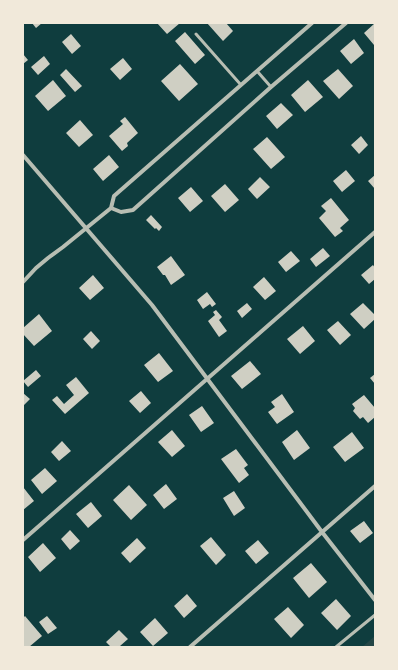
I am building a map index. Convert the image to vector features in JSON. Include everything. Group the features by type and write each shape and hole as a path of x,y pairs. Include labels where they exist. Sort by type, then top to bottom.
{"street":[{"path":"23,282 36,268 63,248 111,208 114,196 312,23"},
{"path":"111,208 121,212 133,210 346,23"},
{"path":"23,155 152,305 322,532 375,600"},
{"path":"23,540 375,232"},
{"path":"190,647 375,486"}],"lane":[{"path":"196,34 241,85"},
{"path":"257,71 271,88"},
{"path":"336,647 375,615"}],"shaded area":[{"path":"375,636 375,647 362,647"}],"building":[{"path":"32,23 42,23 36,28"},
{"path":"157,23 180,23 167,34"},
{"path":"207,23 226,23 233,31 223,41"},
{"path":"375,23 375,44 374,45 364,33"},
{"path":"185,32 205,55 195,64 175,41"},
{"path":"71,34 81,46 72,54 62,42"},
{"path":"354,39 364,53 351,64 340,51"},
{"path":"23,54 28,60 23,64"},
{"path":"44,56 50,64 38,75 31,67"},
{"path":"123,58 132,69 120,80 110,69"},
{"path":"180,64 198,84 179,101 161,81"},
{"path":"66,69 82,86 75,92 60,75"},
{"path":"338,69 353,86 339,99 323,81"},
{"path":"53,80 66,96 48,111 35,96"},
{"path":"308,80 323,97 305,112 291,95"},
{"path":"281,103 293,115 277,129 266,116"},
{"path":"125,117 138,133 127,143 128,146 122,151 109,136 123,124 120,121"},
{"path":"80,120 93,135 79,147 66,133"},
{"path":"361,136 368,145 359,154 351,145"},
{"path":"267,137 285,157 271,169 253,149"},
{"path":"109,155 119,167 103,181 93,169"},
{"path":"346,170 355,181 342,192 333,181"},
{"path":"375,175 375,189 368,181"},
{"path":"260,177 270,187 257,199 248,189"},
{"path":"225,184 239,200 225,212 211,196"},
{"path":"191,187 203,201 190,212 178,198"},
{"path":"331,198 349,220 340,228 343,231 335,237 319,218 326,211 321,206"},
{"path":"151,215 162,227 159,231 146,220"},
{"path":"323,248 330,256 316,267 310,259"},
{"path":"291,251 300,261 286,272 278,262"},
{"path":"171,256 185,275 171,285 165,275 163,275 157,267"},
{"path":"373,265 375,268 375,279 369,284 361,275"},
{"path":"93,275 104,288 90,300 79,288"},
{"path":"264,277 276,291 265,300 253,287"},
{"path":"207,292 216,304 212,307 210,304 203,309 197,300"},
{"path":"247,303 252,309 242,318 237,311"},
{"path":"363,303 375,315 375,319 364,329 350,314"},
{"path":"216,310 222,317 219,320 227,331 219,337 208,321 215,315 213,312"},
{"path":"39,314 52,331 34,346 23,334 23,328"},
{"path":"338,321 351,335 340,345 327,330"},
{"path":"303,326 315,341 300,354 287,339"},
{"path":"91,331 100,341 92,349 83,339"},
{"path":"159,353 173,371 158,382 144,365"},
{"path":"250,361 261,374 242,389 231,376"},
{"path":"36,370 41,376 28,387 23,381"},
{"path":"375,374 375,384 370,378"},
{"path":"76,377 89,393 65,414 52,400 57,396 64,404 74,395 66,385"},
{"path":"141,391 151,403 140,413 129,401"},
{"path":"23,393 30,399 23,406"},
{"path":"282,394 294,412 277,424 268,412 275,407 271,402"},
{"path":"364,395 375,408 375,417 368,423 363,417 360,419 353,411 355,408 352,404"},
{"path":"202,406 214,423 201,432 189,415"},
{"path":"172,430 185,446 172,457 158,442"},
{"path":"297,430 310,448 294,460 282,442"},
{"path":"352,432 364,448 345,462 333,447"},
{"path":"62,441 71,451 59,461 51,452"},
{"path":"236,449 248,465 244,468 249,475 239,483 221,459"},
{"path":"45,468 57,481 42,494 31,480"},
{"path":"166,484 177,499 164,509 153,495"},
{"path":"129,485 147,505 131,520 113,500"},
{"path":"23,487 34,501 23,510"},
{"path":"234,491 245,508 234,516 223,498"},
{"path":"91,502 102,516 88,528 76,514"},
{"path":"364,521 373,533 360,543 350,531"},
{"path":"70,530 80,541 70,550 61,539"},
{"path":"211,537 226,555 216,565 200,546"},
{"path":"137,538 146,548 130,563 121,553"},
{"path":"258,540 269,553 256,564 245,551"},
{"path":"43,543 56,558 40,572 28,557"},
{"path":"311,563 327,582 309,598 293,578"},
{"path":"187,594 197,606 184,618 174,606"},
{"path":"336,599 351,616 337,630 321,613"},
{"path":"288,607 304,625 291,638 274,619"},
{"path":"25,616 42,636 29,647 23,647 23,618"},
{"path":"47,616 57,628 48,634 39,622"},
{"path":"155,618 168,633 153,646 140,632"},
{"path":"119,630 128,639 120,646 121,647 111,647 106,642"}]}
